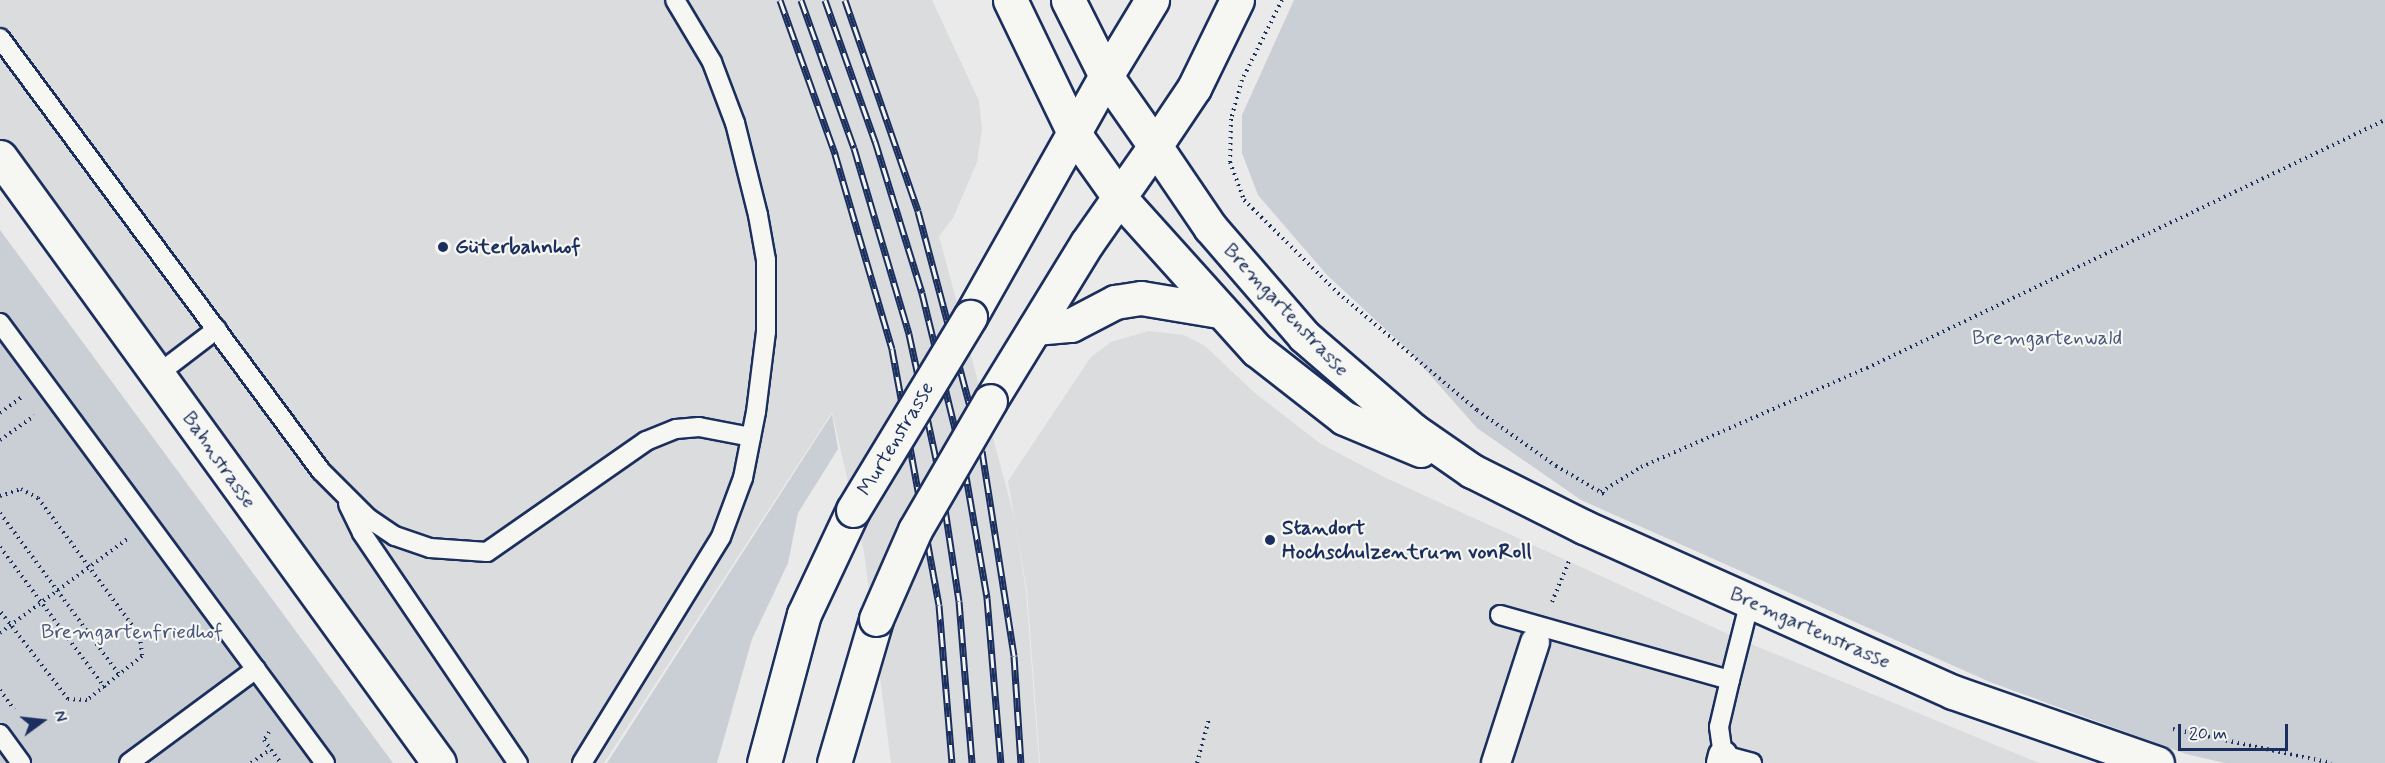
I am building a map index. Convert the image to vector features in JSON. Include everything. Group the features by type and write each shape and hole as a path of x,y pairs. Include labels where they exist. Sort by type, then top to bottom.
{"main road":[{"path":"1010,0 1075,135 1119,197"},
{"path":"1068,0 1106,76 1155,146"},
{"name":"Murtenstrasse","path":"764,763 804,614 853,510 970,316 1075,135 1106,76 1152,0"},
{"path":"834,763 876,619 915,530 1035,328 1119,197 1194,88 1237,0"},
{"name":"Bremgartenstrasse","path":"1155,146 1210,227 1305,336 1413,430 1472,471"},
{"name":"Bahnstrasse","path":"0,156 439,763"},
{"name":"Bremgartenstrasse","path":"1119,197 1257,350 1344,418 1472,471 1535,504 1953,692 2157,763"},
{"path":"1035,328 1071,325 1115,302 1141,298 1219,310"}],"street":[{"path":"1496,763 1535,642"}],"lane":[{"path":"582,763 722,537 743,478 766,332 766,260 735,123 712,62 675,0"},
{"path":"0,38 321,471 345,496 395,536 430,548 487,552 646,441 676,429 699,427 751,437"},
{"path":"0,323 325,763"},
{"path":"158,374 217,329"},
{"path":"345,496 362,533 518,763"},
{"path":"1750,601 1719,726 1722,759 1752,763"},
{"path":"1500,615 1730,680"},
{"path":"129,763 256,669"},
{"path":"0,734 21,763"}],"path":[{"path":"1282,0 1242,80 1230,140 1230,162 1244,200 1338,294 1477,410 1556,466 1611,498"},
{"path":"1601,493 1641,467 1856,373 2385,120"},
{"path":"0,440 57,399"},
{"path":"0,496 21,489 38,498 143,646 137,664 105,688 82,702 68,699 0,611"},
{"path":"0,513 120,676"},
{"path":"0,633 149,524"},
{"path":"0,547 105,688"},
{"path":"1547,612 1572,553"},
{"path":"1197,763 1209,719"},
{"path":"2168,728 2331,763"},
{"path":"251,763 271,749"}],"shaded area":[{"path":"0,0 932,0 979,101 982,129 977,162 953,218 939,236 1015,520 1026,592 1039,763 891,763 864,552 832,412 604,763 439,763 0,157"},
{"name":"Standort Hochschulzentrum vonRoll","path":"1149,331 1184,335 1205,346 1256,394 1321,444 1386,478 1739,639 2039,763 1040,763 1027,591 1008,481 1091,357 1111,342"}],"green space":[{"name":"Bremgartenwald","path":"1294,0 2385,0 2385,763 2225,763 2186,754 1990,682 1581,500 1477,428 1407,349 1327,275 1258,195 1242,153 1242,115"},
{"name":"Bremgartenfriedhof","path":"0,230 393,763 0,763"},
{"path":"832,414 838,449 798,513 788,563 752,639 717,763 607,763"}],"railway":[{"path":"780,0 835,154 892,349 939,605 952,763"},
{"path":"801,0 854,148 909,334 941,482 959,601 972,763"},
{"path":"825,0 875,141 922,293 965,470 987,598 1001,763"},
{"path":"845,0 918,211 982,451 1014,656 1021,763"}],"place":[{"name":"Güterbahnhof","path":"443,247"},
{"name":"Standort Hochschulzentrum vonRoll","path":"1270,540"}]}
